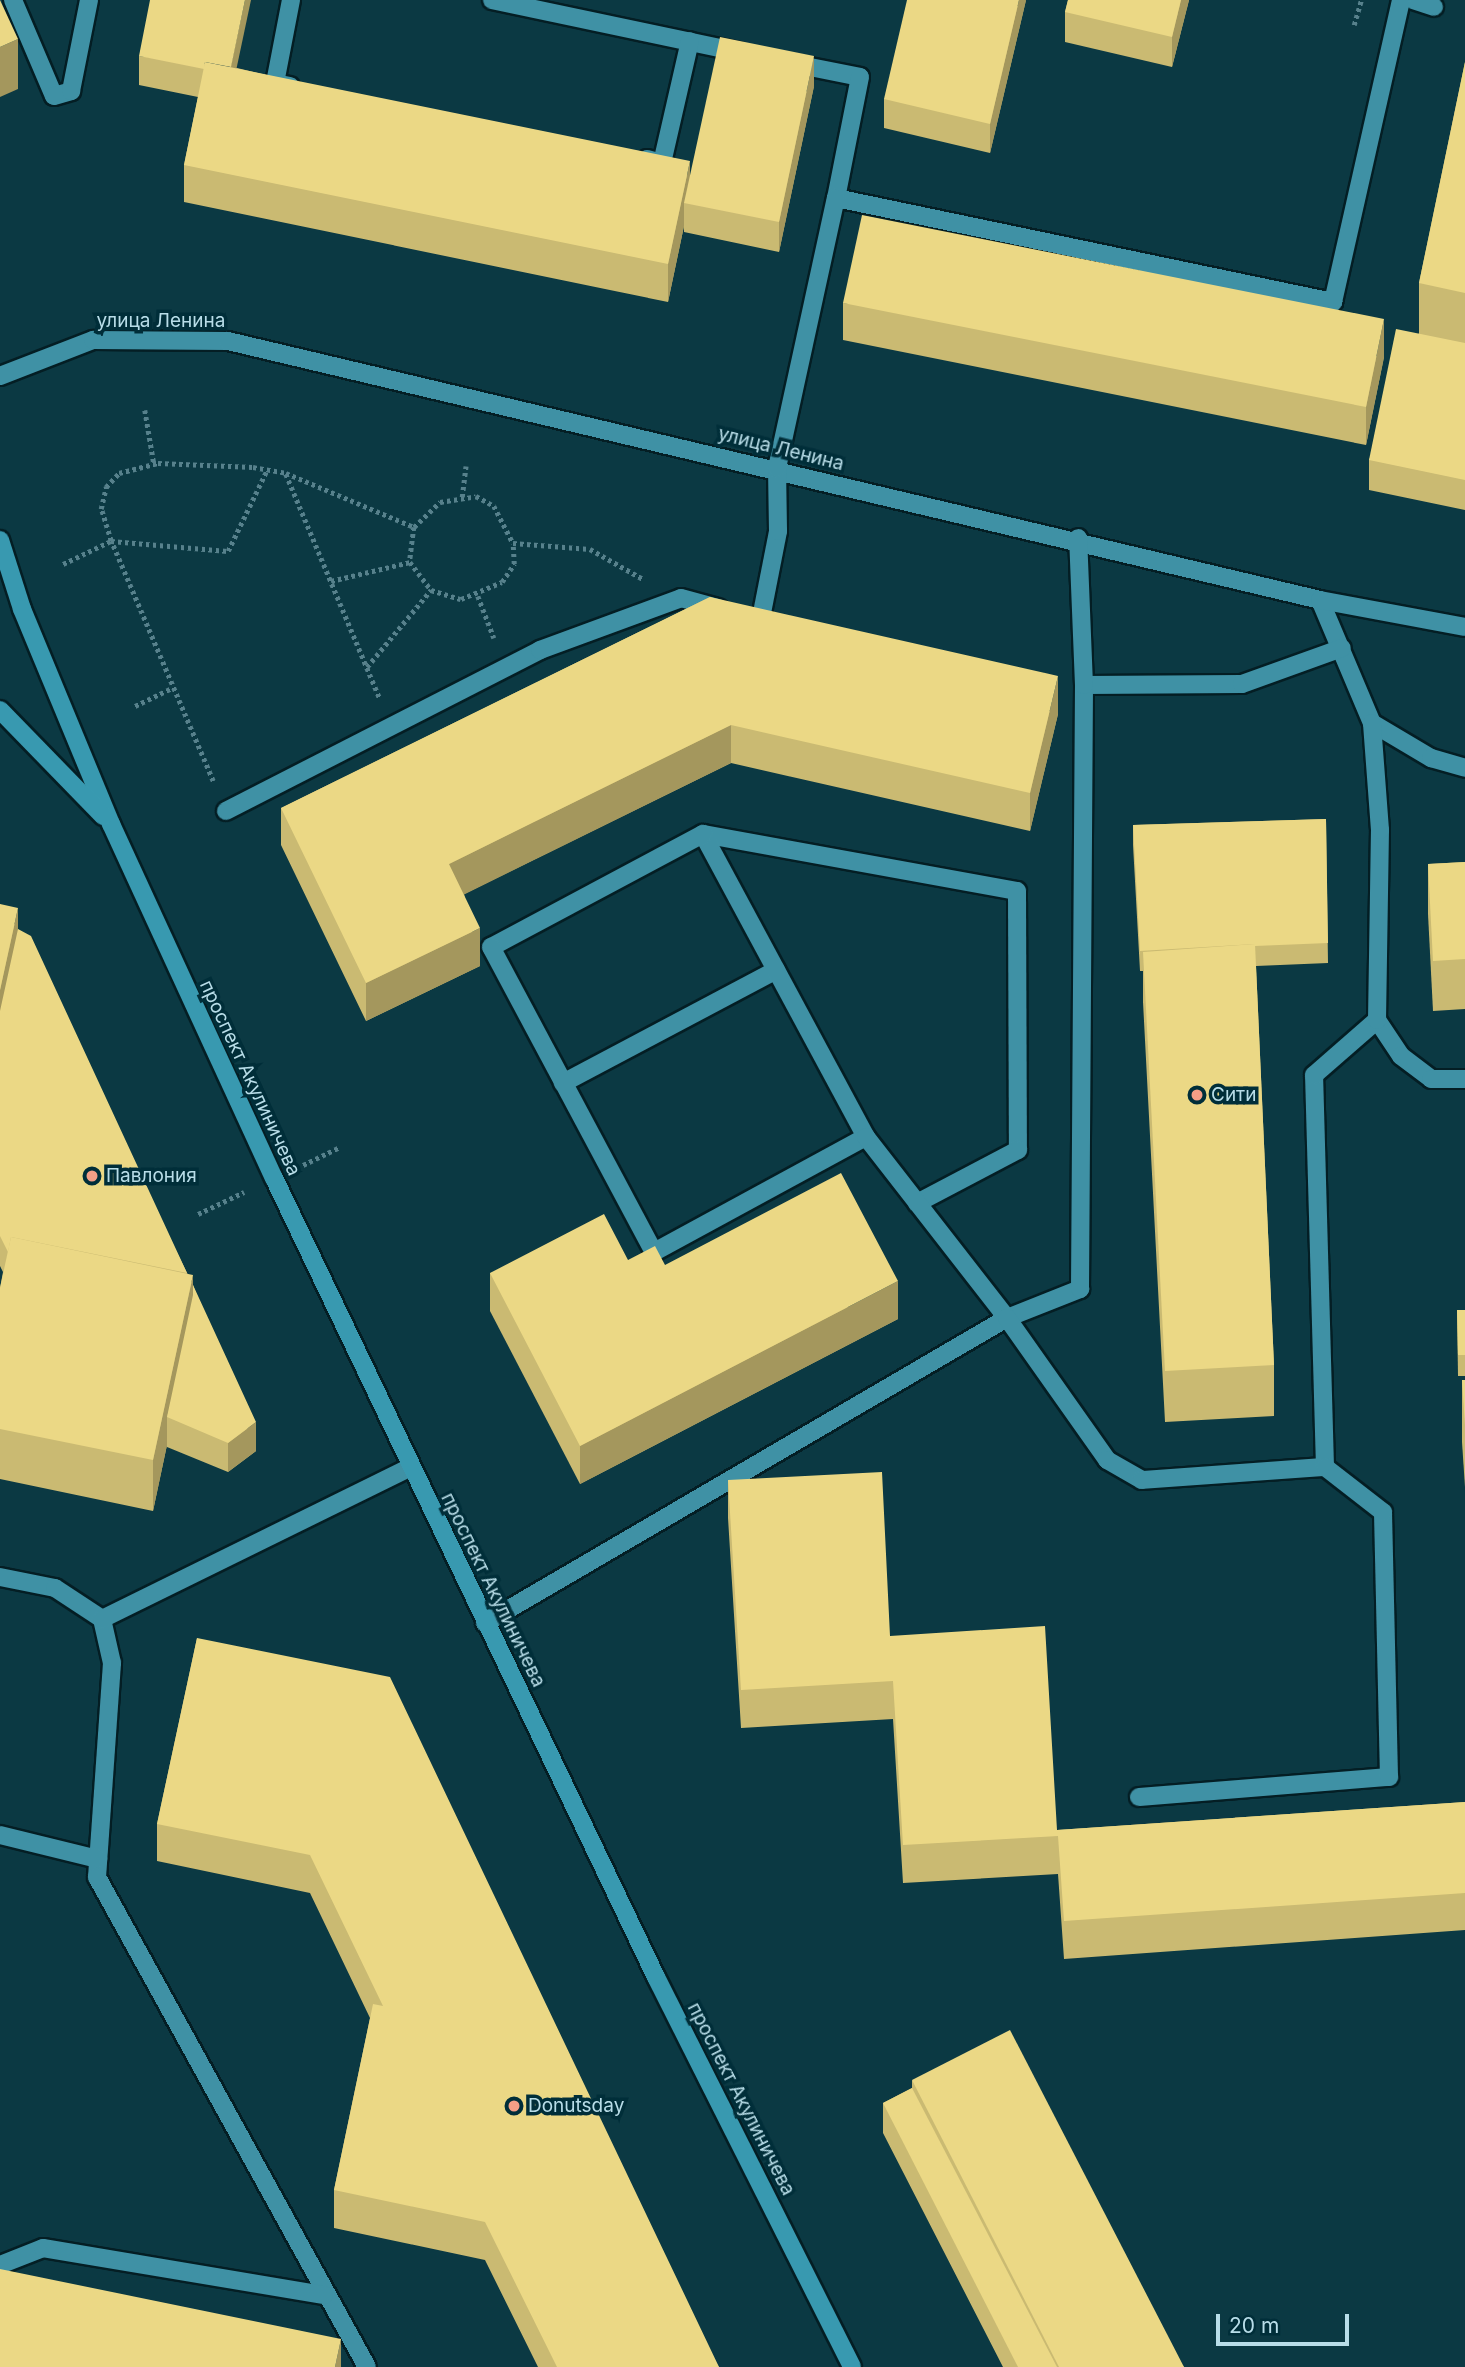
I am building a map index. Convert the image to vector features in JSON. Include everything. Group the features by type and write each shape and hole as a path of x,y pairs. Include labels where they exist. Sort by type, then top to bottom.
{"main road":[{"name":"проспект Акулиничева","path":"0,540 22,610 111,824 485,1623 852,2367"},
{"path":"0,710 111,824"}],"street":[{"path":"13,0 54,96 71,91 89,0"},
{"path":"291,0 275,83 315,91"},
{"path":"492,0 860,77 777,468 778,531 761,618"},
{"path":"836,198 1333,302 1401,0"},
{"path":"1413,0 1434,7"},
{"path":"622,154 662,163 690,41"},
{"name":"улица Ленина","path":"0,376 93,340 228,341 777,468 902,502 1078,537 1320,600 1465,627"},
{"path":"485,1623 1007,1318 1080,1289 1084,685 1078,537"},
{"path":"226,811 506,667 681,598 787,624"},
{"path":"1320,600 1373,723 1380,830 1377,1020 1401,1056 1432,1079 1465,1079"},
{"path":"1084,685 1242,684 1342,648"},
{"path":"1373,723 1431,758 1465,768"},
{"path":"866,1138 654,1252 491,947 703,834 1017,891 1018,1150 917,1203"},
{"path":"703,834 866,1138 1007,1318 1107,1460 1142,1480 1325,1467 1383,1512 1389,1777 1139,1797"},
{"path":"563,1083 776,970"},
{"path":"1325,1467 1314,1075 1377,1020"},
{"path":"102,1619 411,1467"},
{"path":"0,1577 55,1588 102,1619 112,1663 97,1877 324,2295 367,2367"},
{"path":"0,1835 99,1859"},
{"path":"0,2265 43,2248 324,2295"}],"path":[{"path":"1354,25 1361,0"},
{"path":"145,410 154,464"},
{"path":"226,811 111,541 101,509 106,486 119,472 154,464 267,470 286,473 414,527"},
{"path":"462,496 466,466"},
{"path":"63,564 111,541 228,551 267,470"},
{"path":"286,473 391,726"},
{"path":"462,496 494,506 513,543 514,564 502,583 478,596 461,600 431,590 410,562 414,527 440,502 462,496"},
{"path":"513,543 590,549 621,562 671,602"},
{"path":"331,581 410,562"},
{"path":"367,667 431,590"},
{"path":"478,596 506,667"},
{"path":"135,706 172,688"}],"building":[{"path":"0,0 18,39 0,47"},
{"path":"150,0 245,0 231,67 205,62 204,69 139,56"},
{"path":"907,0 1019,0 990,124 884,99"},
{"path":"1068,0 1181,0 1172,37 1065,12"},
{"path":"720,37 814,56 779,222 684,203"},
{"path":"205,62 690,161 668,264 184,165"},
{"path":"1465,62 1465,293 1419,283"},
{"path":"862,215 1384,319 1366,407 843,303"},
{"path":"1396,329 1465,343 1465,480 1369,460"},
{"path":"710,597 1058,676 1030,793 731,725 449,864 480,928 366,983 281,808"},
{"path":"1326,819 1328,943 1255,944 1140,951 1133,825"},
{"path":"1465,862 1465,959 1433,961 1428,864"},
{"path":"0,904 18,908 0,990"},
{"path":"18,929 31,936 187,1273 11,1237 8,1252 0,1236 0,1011"},
{"path":"1255,944 1274,1365 1165,1371 1143,952"},
{"path":"841,1173 898,1281 580,1446 490,1273 604,1214 628,1260 655,1246 665,1265"},
{"path":"11,1237 193,1275 153,1460 0,1429 0,1288"},
{"path":"193,1285 256,1422 228,1443 167,1417"},
{"path":"1457,1310 1465,1310 1465,1355 1458,1355"},
{"path":"1462,1380 1465,1380 1465,1425"},
{"path":"882,1472 890,1636 1045,1626 1057,1830 1465,1802 1465,1893 1064,1921 1058,1836 903,1845 893,1681 741,1690 728,1480"},
{"path":"197,1638 390,1677 719,2367 557,2367 485,2222 334,2190 373,2004 383,2006 310,1855 157,1824"},
{"path":"1010,2030 1184,2367 1059,2367 912,2080"},
{"path":"912,2088 1057,2367 1018,2367 883,2103"},
{"path":"0,2269 341,2339 335,2367 0,2367"}],"place":[{"name":"Сити","path":"1197,1095"},
{"name":"Павлония","path":"92,1176"},
{"name":"Donutsday","path":"514,2106"}]}
